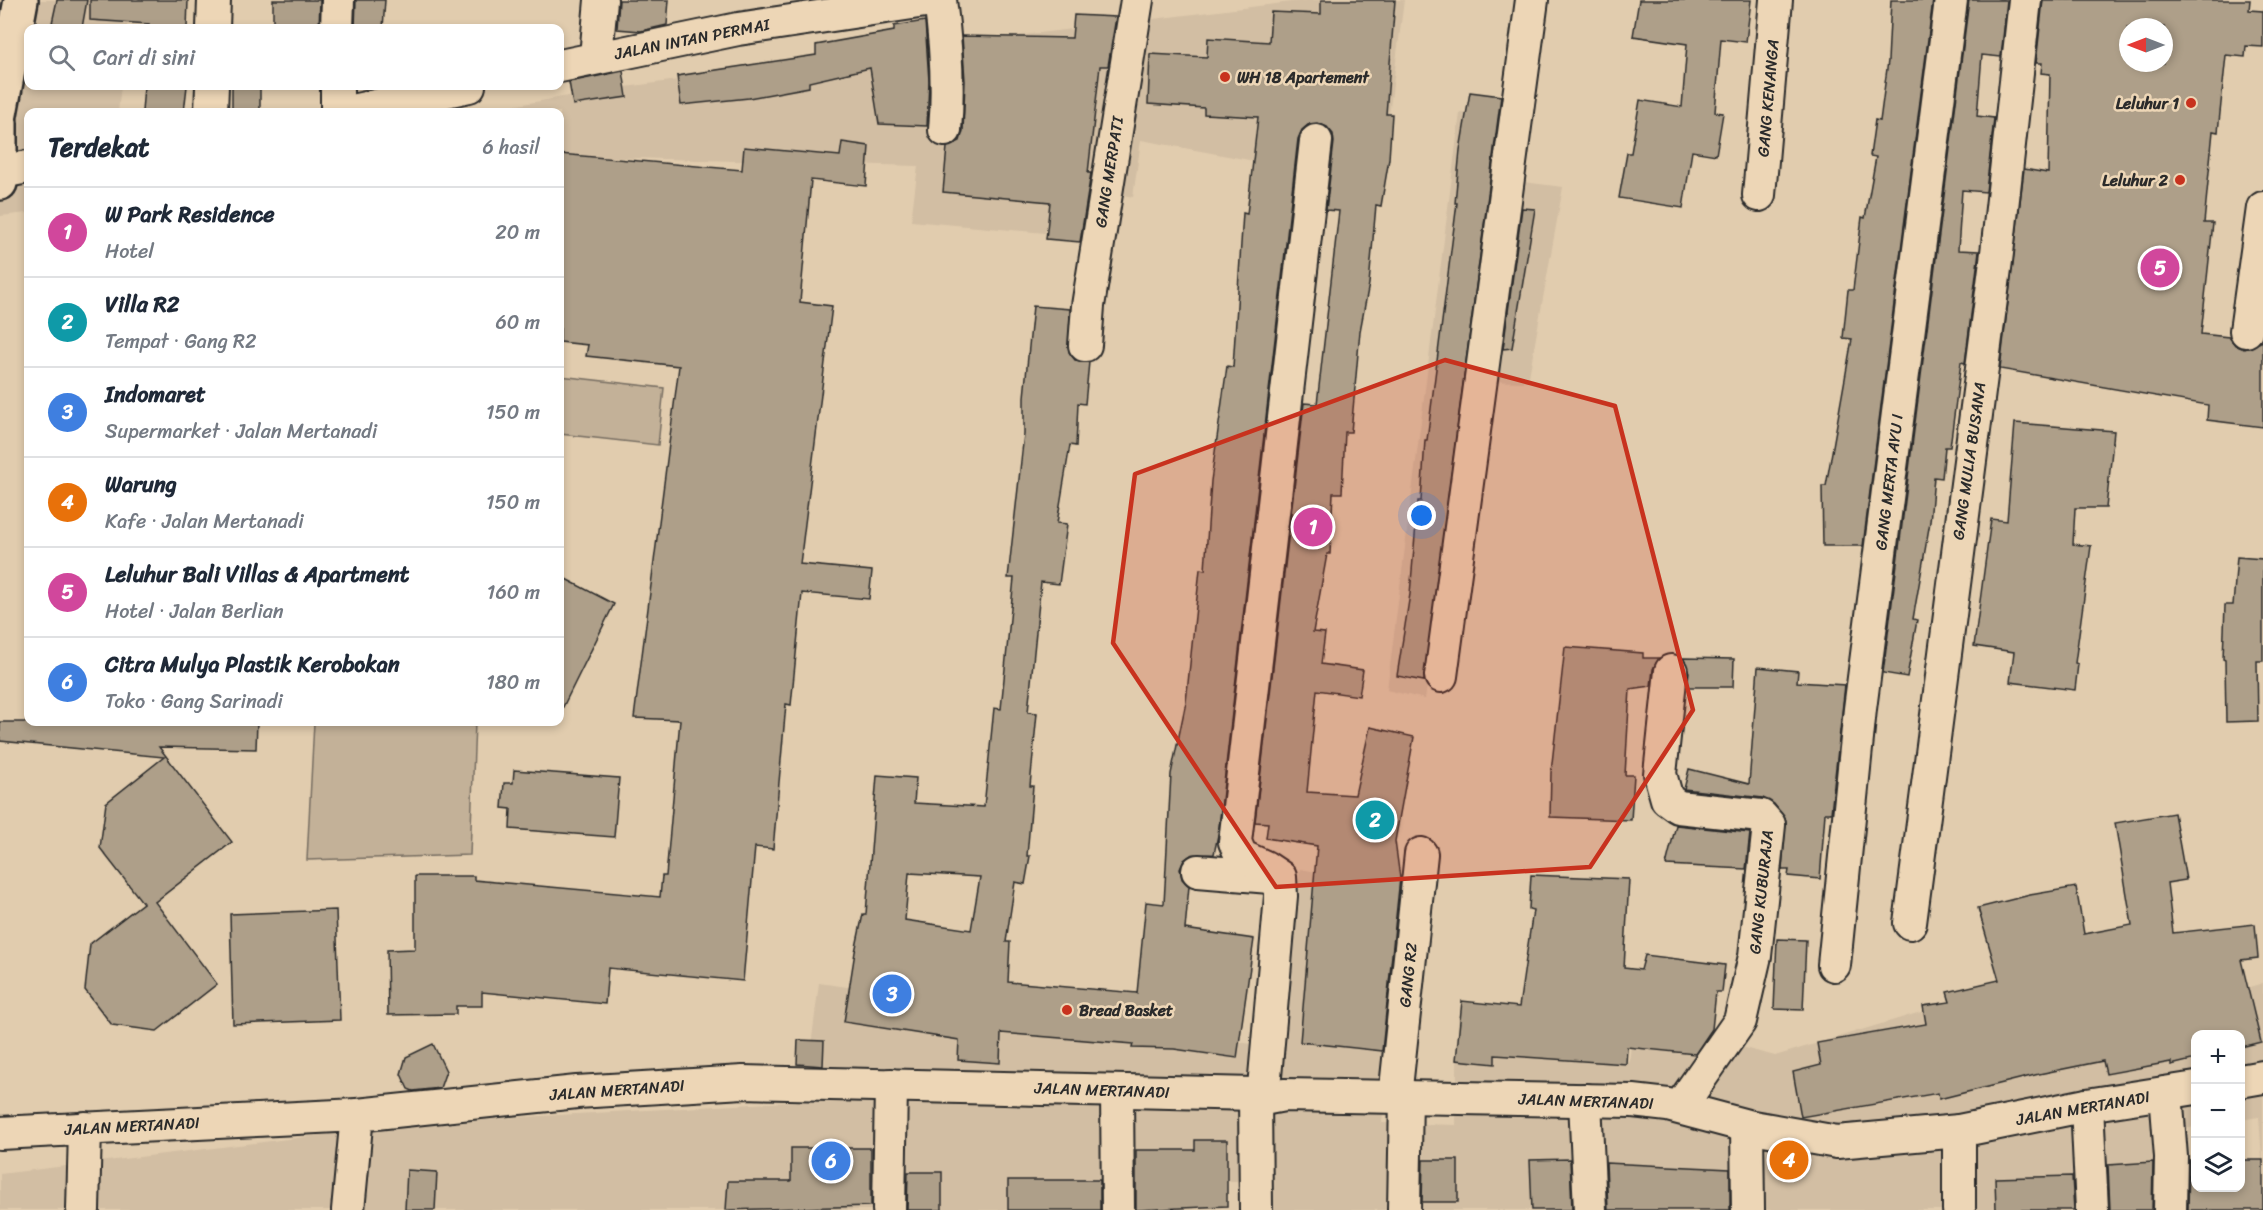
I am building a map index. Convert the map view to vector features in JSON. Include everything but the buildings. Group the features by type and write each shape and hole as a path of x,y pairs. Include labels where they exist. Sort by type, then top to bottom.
{"main road":[{"path":"0,114 21,0"},
{"path":"0,123 10,174"}],"street":[{"path":"213,24 214,0"},
{"path":"337,24 338,0"},
{"path":"596,57 600,0"},
{"path":"930,0 946,44 945,130"},
{"name":"JALAN INTAN PERMAI","path":"564,65 738,29 826,8 930,0"},
{"name":"GANG MERPATI","path":"1085,345 1088,306 1137,0"},
{"path":"1441,676 1532,0"},
{"name":"GANG KENANGA","path":"1759,195 1776,0"},
{"name":"GANG MERTA AYU I","path":"1834,965 1863,688 1951,0"},
{"name":"GANG MULIA BUSANA","path":"1911,923 1996,253 2025,0"},
{"path":"211,108 212,90"},
{"path":"337,90 337,108"},
{"path":"367,108 450,90"},
{"path":"1280,878 1265,867 1241,856 1235,842 1316,141"},
{"path":"2246,331 2263,208"},
{"name":"GANG KUBURAJA","path":"1671,671 1660,774 1667,799 1678,807 1761,816 1769,825 1755,956 1740,1021 1680,1107"},
{"name":"GANG R2","path":"1404,1210 1400,1096 1421,854"},
{"path":"1198,871 1280,878"},
{"path":"1256,1210 1259,1097 1281,896 1280,878"},
{"path":"2245,1080 2263,1077"},
{"name":"JALAN MERTANADI","path":"0,1132 357,1115 577,1092 743,1082 1117,1091 1259,1097 1284,1095 1400,1096 1633,1101 1680,1107 1748,1126 1837,1142 1959,1131 2087,1105 2181,1091"},
{"path":"889,1210 891,1085"},
{"path":"1117,1091 1118,1210"},
{"path":"2169,1210 2171,1157 2181,1091"},
{"path":"1585,1100 1590,1210"},
{"path":"2087,1105 2092,1210"},
{"path":"348,1210 357,1115"},
{"path":"1748,1126 1748,1210"},
{"path":"83,1210 85,1128"},
{"path":"1959,1131 1959,1210"}],"highlighted area":[{"path":"1445,360 1615,406 1693,710 1590,867 1276,887 1113,643 1135,474"}],"shaded area":[{"path":"0,0 130,0 127,24 24,24 24,90 121,90 118,108 24,108 24,213 0,216"},
{"path":"1307,0 1404,0 1380,184 1141,140 1133,197 1056,181 1045,233 911,221 918,166 564,156 564,108 501,108 596,91 917,48"},
{"path":"1460,113 1506,116 1500,179 1563,187 1528,382 1475,381 1425,699 1387,690"},
{"path":"564,376 664,388 658,445 564,434"},
{"path":"314,726 475,726 470,855 307,860"},
{"path":"1300,869 1406,887 1382,1123 1456,1125 1458,1016 1629,1063 1634,1019 1775,1056 2130,949 2142,1019 2263,983 2263,1173 2259,1117 2245,1119 2245,1030 2191,1030 2191,1128 2154,1134 2155,1210 1261,1210 1260,1180 1182,1183 1182,1210 0,1210 0,1174 419,1123 804,1101 819,983 1273,1047"}],"place":[{"name":"WH 18 Apartement","path":"1225,77"},
{"name":"Leluhur 1","path":"2191,103"},
{"name":"Leluhur 2","path":"2180,180"},
{"name":"Leluhur Bali Villas & Apartment","path":"2160,268"},
{"name":"W Park Residence","path":"1313,527"},
{"name":"Villa R2","path":"1375,820"},
{"name":"Indomaret","path":"892,994"},
{"name":"Bread Basket","path":"1067,1010"},
{"name":"Warung","path":"1789,1160"},
{"name":"Citra Mulya Plastik Kerobokan","path":"831,1161"}]}
